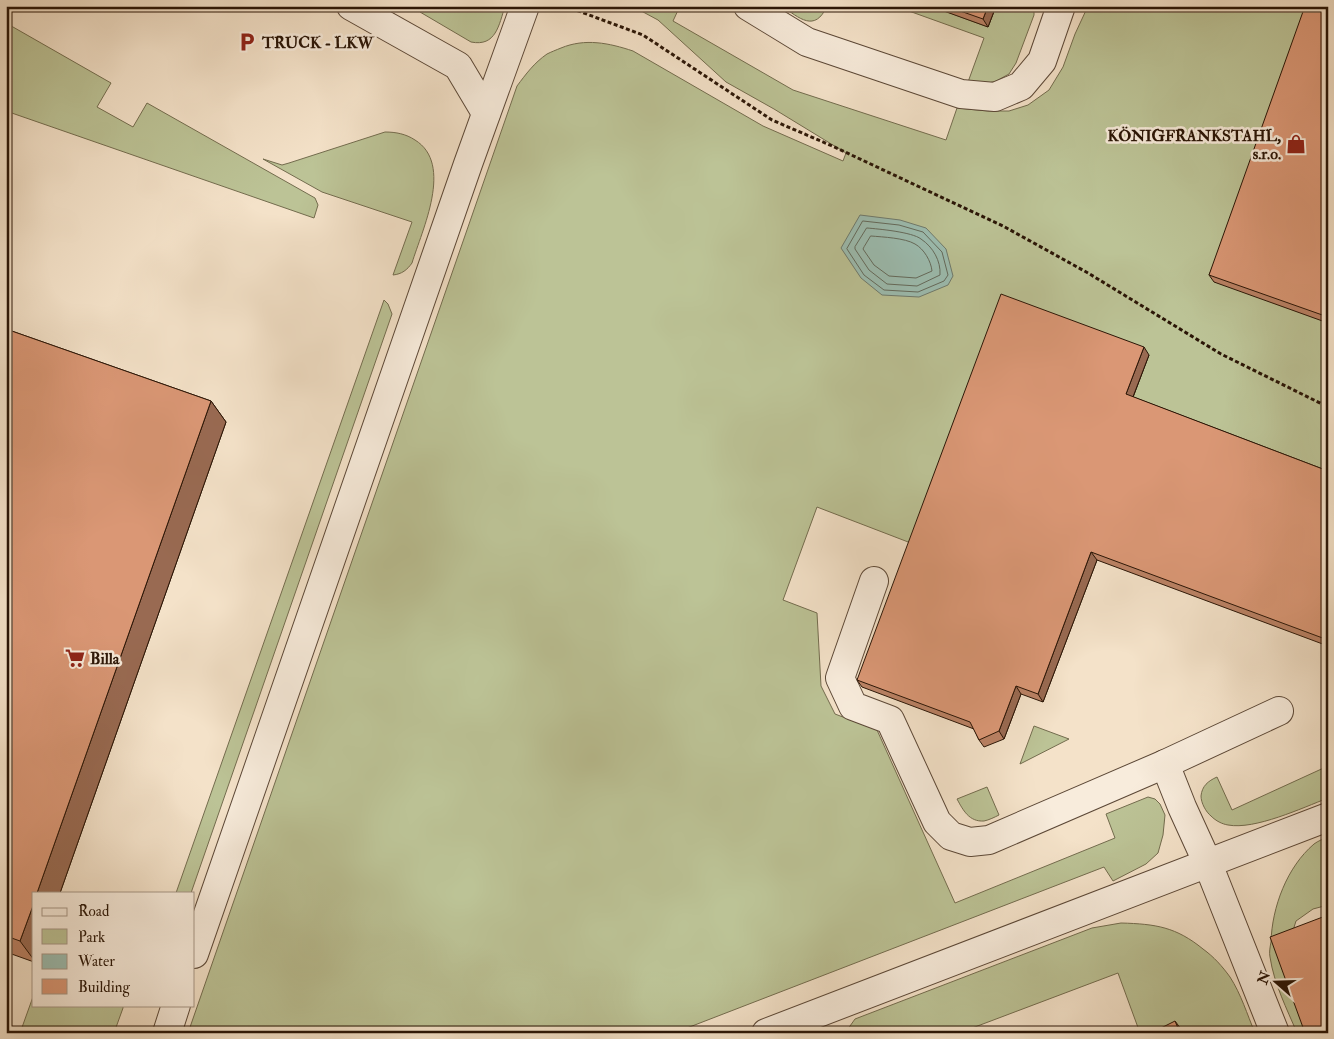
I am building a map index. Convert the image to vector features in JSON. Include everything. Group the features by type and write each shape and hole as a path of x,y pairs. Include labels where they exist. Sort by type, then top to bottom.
{"lane":[{"path":"352,6 458,66 486,113"},
{"path":"195,951 486,113 525,6"},
{"path":"748,6 807,42 961,94 995,97 1022,86 1042,61 1061,6"},
{"path":"874,581 840,678 853,706 890,720 937,822 951,836 970,842 989,840 1165,764 1278,711"},
{"path":"1165,764 1208,864 1275,1033"},
{"path":"766,1033 1328,817"},
{"path":"167,1033 176,1006"}],"path":[{"path":"565,6 642,35 772,120 1003,226 1088,273 1221,354 1328,407"}],"green space":[{"path":"419,6 505,6 495,33 491,38 479,43 471,42 420,12"},
{"path":"632,6 680,6 673,21 793,90 946,140 957,108 1009,111 1028,105 1049,90 1063,67 1088,6 1314,6 1328,321 1328,477 1131,403 1148,357 916,545 817,507 783,600 817,613 821,686 835,714 877,730 955,903 1115,838 1106,814 1148,797 1155,799 1160,804 1165,815 1163,835 1158,853 1146,864 1113,881 1104,867 674,1033 188,1033 517,86 520,82 542,57 561,48 588,42 615,46 633,51 763,126 843,161 846,153 726,82 658,20"},
{"path":"782,6 827,6 817,19 806,21"},
{"path":"895,6 931,6 988,27 996,6 1034,6 1034,15 1016,63 1009,74 985,84 968,82 984,38"},
{"path":"6,23 111,83 97,107 133,127 147,103 315,198 318,205 314,218 6,111"},
{"path":"385,132 408,136 426,151 432,165 434,181 428,216 412,263 404,271 393,275 412,222 322,192 263,159 282,165"},
{"path":"384,300 392,314 191,892 176,892"},
{"path":"1034,726 1069,739 1020,764"},
{"path":"1328,766 1328,798 1265,821 1239,826 1224,824 1209,814 1202,802 1201,796 1204,787 1208,782 1217,777 1232,810"},
{"path":"987,787 999,815 984,821 974,820 964,811 957,799"},
{"path":"1328,837 1328,905 1313,909 1296,921 1291,937 1319,1033 1297,1033 1281,996 1272,967 1270,954 1274,915 1283,889 1296,864 1304,853 1316,843"},
{"path":"1121,923 1145,924 1174,931 1207,952 1221,965 1230,977 1241,997 1255,1033 1140,1033 1118,973 959,1033 845,1033 855,1019 1092,928"},
{"path":"32,1000 32,1006 123,1006 114,1033 20,1033"}],"water":[{"path":"860,215 900,220 926,228 946,249 953,276 948,285 919,297 882,295 861,278 841,248"}],"building":[{"path":"946,6 988,6 983,19"},
{"name":"KÖNIGFRANKSTAHL, s.r.o.","path":"1305,6 1328,6 1328,317 1209,275"},
{"path":"1001,294 1144,347 1126,394 1328,471 1328,640 1091,552 1038,694 1016,686 999,731 979,740 970,722 857,680"},
{"name":"Billa","path":"6,329 211,401 37,892 32,892 32,908 20,941 6,936"},
{"path":"1328,915 1328,1033 1305,1033 1270,937"},
{"path":"1175,1021 1180,1033 1151,1033"}],"place":[{"name":"TRUCK - LKW","path":"247,42"},
{"name":"KÖNIGFRANKSTAHL, s.r.o.","path":"1296,144"},
{"name":"Billa","path":"75,658"}]}
